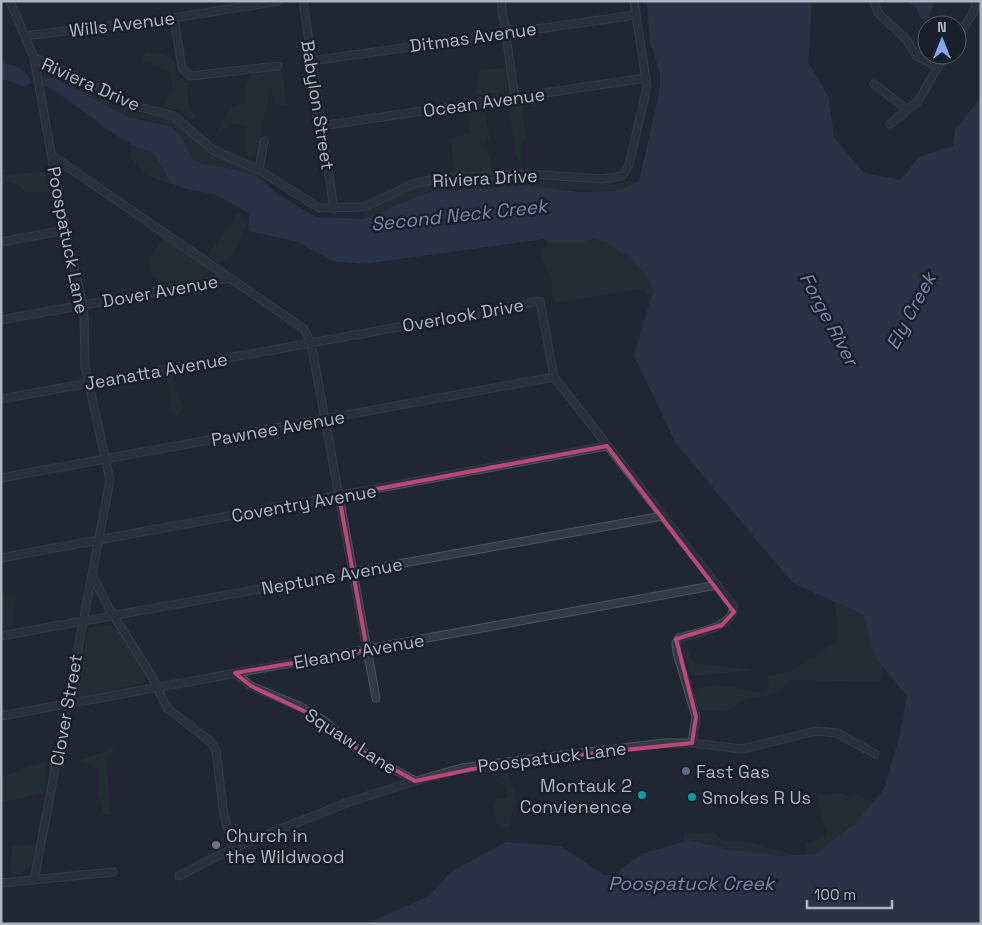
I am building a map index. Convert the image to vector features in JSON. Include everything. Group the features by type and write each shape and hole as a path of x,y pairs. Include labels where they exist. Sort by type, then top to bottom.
{"street":[{"name":"Poospatuck Lane","path":"10,1 34,58 82,305 84,354 110,480 98,540"},
{"name":"Wills Avenue","path":"25,36 174,18 278,1"},
{"name":"Babylon Street","path":"303,1 334,209"},
{"path":"501,1 515,98"},
{"name":"Riviera Drive","path":"34,58 49,63 128,104 174,116 213,150 258,170 319,208 364,207 413,184 440,178 527,174 602,179 622,176 628,165 646,87 634,1"},
{"path":"874,1 878,12 906,39 916,55 937,67 918,101 890,124"},
{"path":"967,22 973,13 977,1"},
{"name":"Ditmas Avenue","path":"311,61 636,14"},
{"path":"174,18 182,68 190,76 278,66"},
{"name":"Ocean Avenue","path":"321,126 646,78"},
{"path":"874,84 908,109"},
{"path":"258,170 264,141"},
{"path":"52,156 304,329 311,343 376,698"},
{"path":"1,242 66,230"},
{"name":"Dover Avenue","path":"1,320 230,278"},
{"name":"Overlook Drive","path":"311,343 540,300 554,377 733,606 734,612 722,625 679,638 676,643 677,653 696,717 692,744"},
{"name":"Jeanatta Avenue","path":"1,399 311,343"},
{"name":"Pawnee Avenue","path":"1,478 554,377"},
{"name":"Coventry Avenue","path":"1,558 607,446"},
{"name":"Neptune Avenue","path":"1,636 663,516"},
{"name":"Clover Street","path":"34,880 82,622 93,576 98,540"},
{"path":"93,576 100,593 151,675 166,708 211,742 216,750 224,815 234,848"},
{"name":"Eleanor Avenue","path":"1,716 717,585"},
{"name":"Squaw Lane","path":"235,673 251,686 301,707 323,720 356,748 415,781"},
{"name":"Poospatuck Lane","path":"179,876 234,848 349,802 462,768 664,743 742,749 816,731 837,733 875,754"},
{"path":"1,883 113,872"}],"highlighted area":[{"path":"607,446 734,612 722,625 676,639 696,717 692,743 507,762 415,781 356,748 323,720 251,686 235,673 367,650 339,496"}],"shaded area":[{"path":"146,52 164,55 174,60 179,78 187,83 188,104 197,119 190,119 179,111 163,105 173,91 169,71 142,60"},
{"path":"48,68 125,109 175,121 211,153 254,172 258,177 234,169 202,164 193,159 182,139 161,123 73,104 44,85 43,70"},
{"path":"505,68 508,90 503,93 476,94 479,70"},
{"path":"279,70 283,73 286,105 277,105 270,91 255,156 245,156 245,126 233,124 217,133 230,107 245,103 245,93 250,75"},
{"path":"508,103 524,104 523,118 527,136 521,143 521,164 516,156"},
{"path":"476,108 485,113 490,137 483,146 491,159 491,172 454,174 451,138 470,133 467,112"},
{"path":"132,145 154,154 171,183 153,178 138,166 130,156"},
{"path":"50,171 52,192 26,192 19,185 1,181 1,175"},
{"path":"498,179 615,184 628,180 634,182 624,189 615,191 504,188 428,192 363,219 365,211 416,187 439,181"},
{"path":"238,213 247,219 244,232 234,251 229,257 218,264 208,255"},
{"path":"163,238 212,269 203,278 196,280 158,282 152,277 149,259"},
{"path":"593,239 612,246 630,258 644,273 653,291 646,295 646,289 639,289 555,303 552,297 551,279 541,251 549,242 584,242"},
{"path":"173,374 176,391 184,407 175,419 169,407 167,378"},
{"path":"16,595 13,624 1,629 1,597"},
{"path":"835,602 864,615 873,655 884,668 880,682 790,680 779,691 768,696 750,698 726,711 699,710 694,691 709,686 718,686 763,692 769,684 767,676 789,672 835,643 837,641 838,627"},
{"path":"109,625 119,631 146,676 145,683 79,696 76,691 88,630 89,628"},
{"path":"687,646 691,659 696,663 755,670 692,676 689,673 682,651 682,647"},
{"path":"116,747 106,757 111,815 104,814 97,790 98,768 77,761"},
{"path":"46,761 44,793 1,802 1,777"},
{"path":"507,773 515,795 510,828 497,825 493,807 496,799 508,798 506,788 496,779"},
{"path":"839,793 851,797 854,793 869,801 877,798 845,833 825,848 806,855 805,843 827,835 817,796"},
{"path":"685,832 698,834 713,832 724,841 742,841 794,855 755,854 694,841 682,842"},
{"path":"35,845 32,864 20,875 11,874 12,846"}],"water":[{"path":"647,1 812,1 808,62 828,96 834,137 864,173 901,180 919,157 953,146 955,130 981,97 981,924 366,924 429,896 451,872 506,842 560,846 603,875 614,875 641,854 690,840 731,850 780,856 815,854 855,824 884,789 899,739 907,696 873,655 864,615 793,583 675,442 634,355 653,291 649,280 632,259 605,242 593,239 584,242 549,242 544,239 363,264 333,261 298,242 248,231 249,213 214,194 182,188 171,183 154,154 132,145 107,129 55,90 44,85 43,78 56,79 128,117 172,127 182,139 193,159 202,164 234,169 258,177 279,195 316,217 363,219 428,192 527,186 581,192 615,191 624,189 634,182 639,182 660,89 660,74 650,42"},
{"path":"906,1 935,1 930,15 919,15 917,8"},
{"path":"1,63 24,71 31,83 25,86 2,79"}],"place":[{"name":"Fast Gas","path":"686,771"},
{"name":"Montauk 2 Convienence","path":"642,795"},
{"name":"Smokes R Us","path":"692,797"},
{"name":"Church in the Wildwood","path":"216,845"}],"water label":[{"name":"Second Neck Creek","path":"459,215"},
{"name":"Ely Creek","path":"911,311"},
{"name":"Forge River","path":"829,319"},
{"name":"Poospatuck Creek","path":"691,883"}]}
